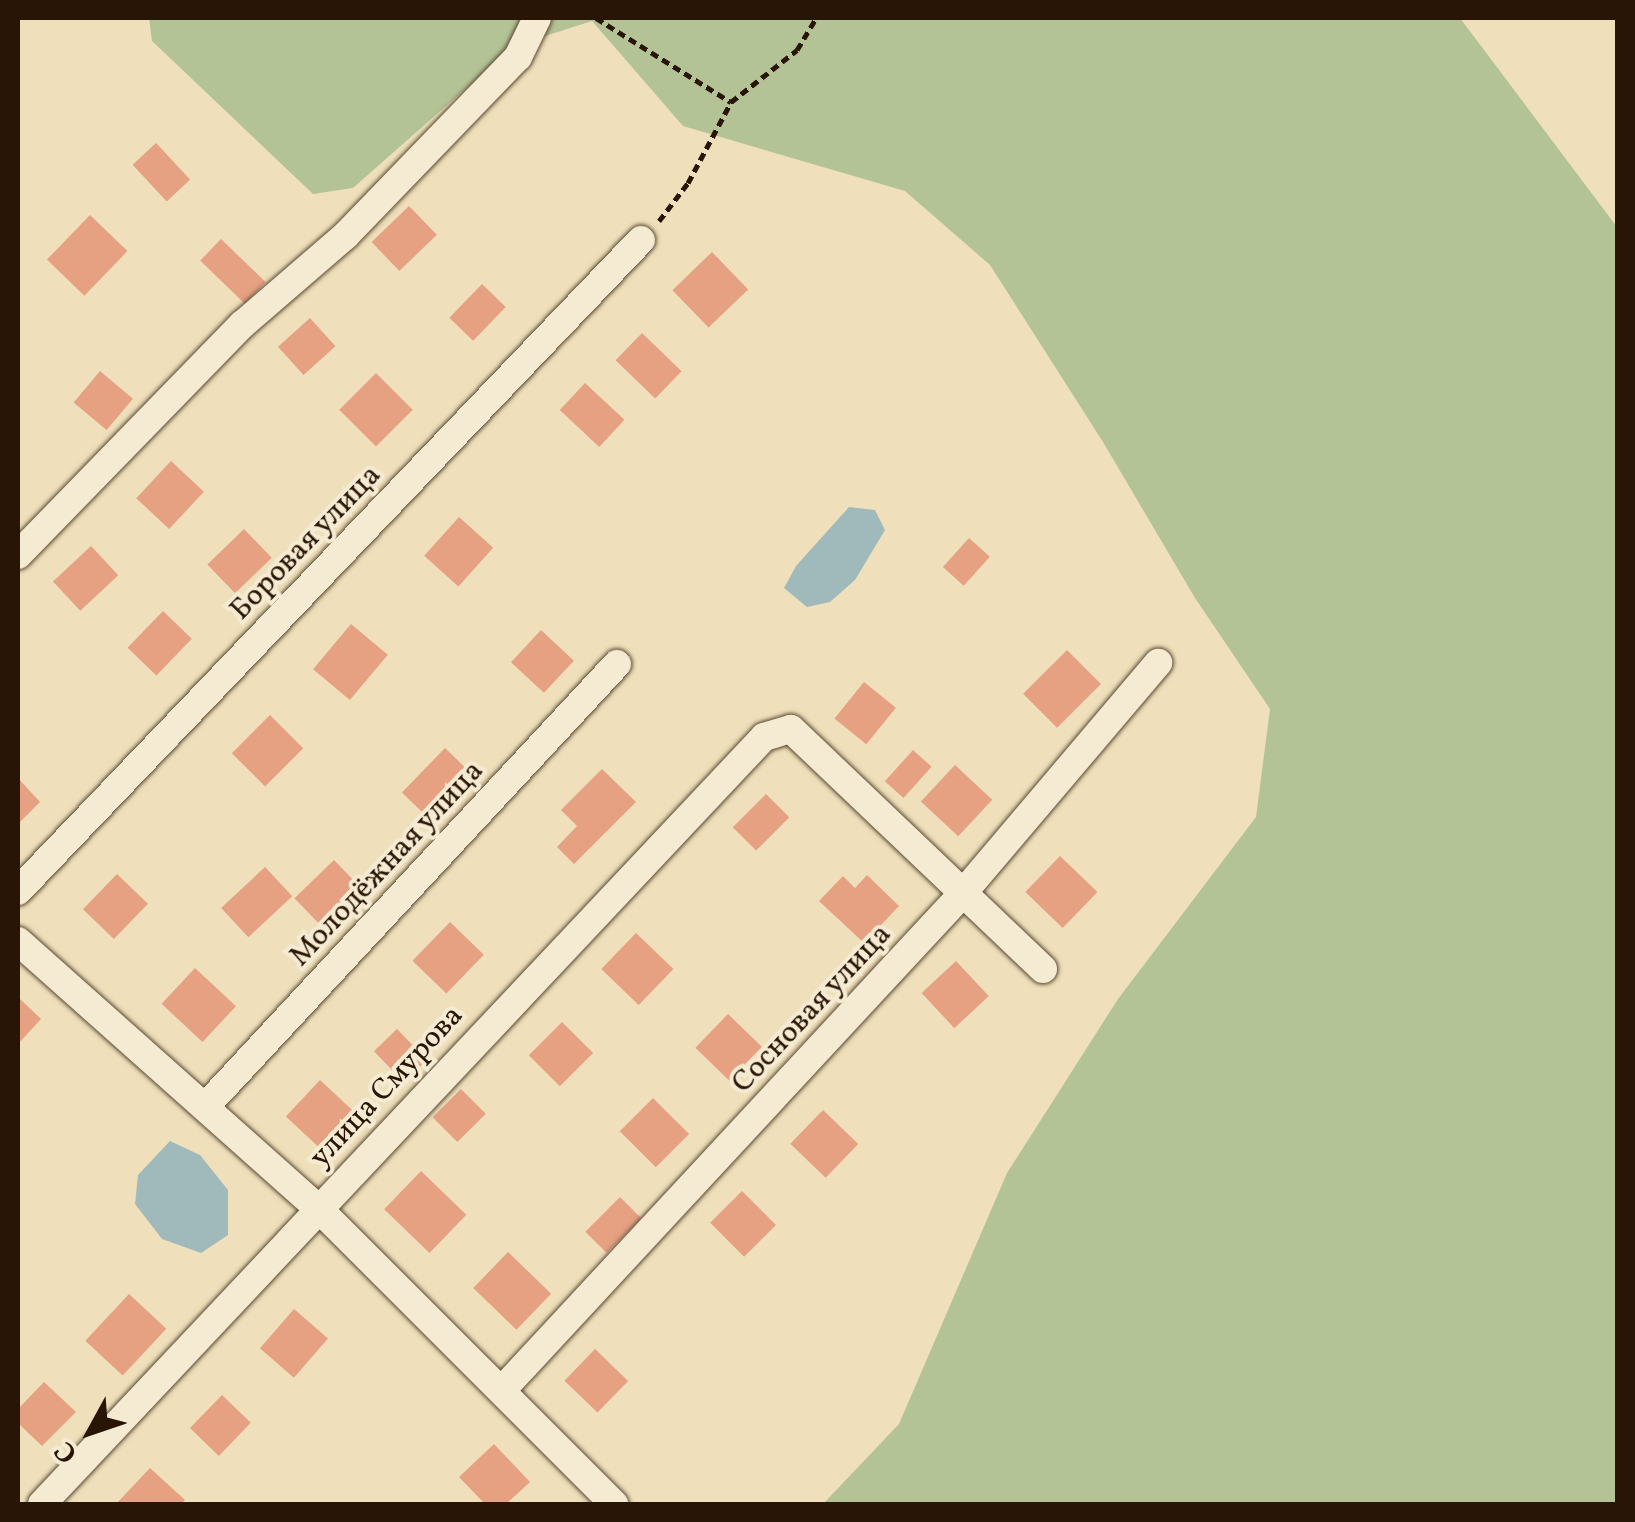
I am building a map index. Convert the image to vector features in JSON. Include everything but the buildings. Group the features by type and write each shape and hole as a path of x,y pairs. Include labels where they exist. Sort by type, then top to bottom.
{"street":[{"path":"18,555 242,324 372,209 518,57 537,18"},
{"name":"Боровая улица","path":"18,890 641,240"},
{"name":"Сосновая улица","path":"502,1390 963,893 1158,663"},
{"name":"Молодёжная улица","path":"204,1107 617,664"},
{"name":"улица Смурова","path":"42,1504 764,737 790,730 963,893"},
{"path":"963,893 1043,969"},
{"path":"18,941 318,1208 614,1504"}],"path":[{"path":"596,18 731,102"},
{"path":"641,240 688,184 731,102 797,50 816,18"}],"green space":[{"path":"149,18 1460,18 1617,227 1617,1504 823,1504 899,1424 1007,1173 1118,999 1256,817 1270,709 1195,598 1103,442 990,265 905,191 683,126 592,21 514,46 353,188 313,194 152,41"}],"water":[{"path":"849,507 875,510 885,530 855,580 830,602 807,607 784,588 796,566"},
{"path":"170,1141 200,1155 228,1190 228,1235 201,1253 162,1239 135,1204 138,1175"}]}
